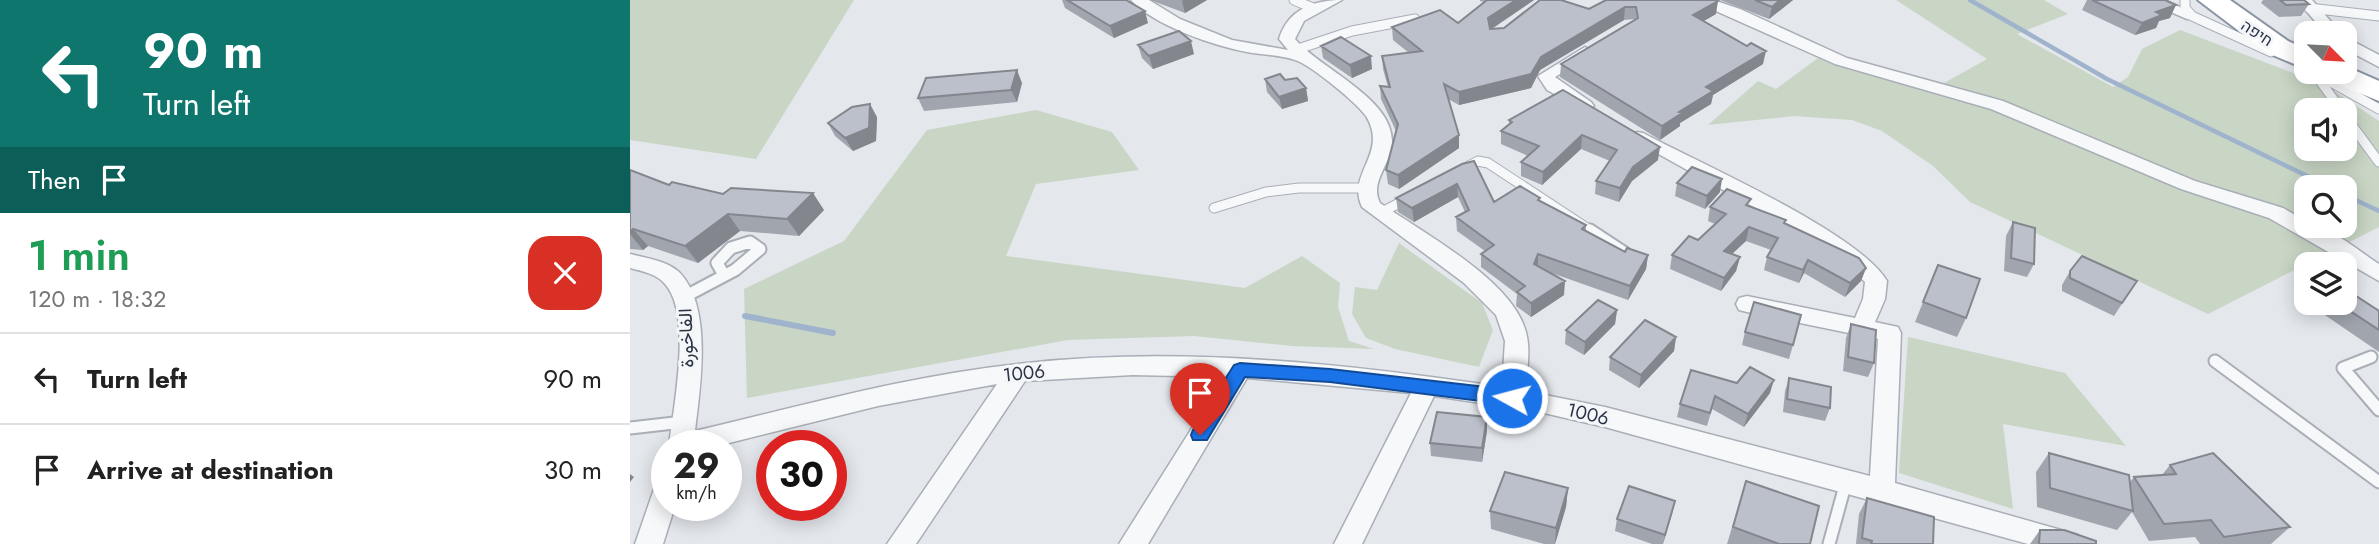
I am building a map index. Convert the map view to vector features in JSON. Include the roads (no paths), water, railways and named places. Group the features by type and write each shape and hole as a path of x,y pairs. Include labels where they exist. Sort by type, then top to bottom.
{"highway":[{"name":"חיפה","path":"2228,0 2294,46"},
{"name":"חיפה","path":"2202,8 2294,54"},
{"path":"2357,79 2379,94"}],"street":[{"path":"1138,0 1175,22 1228,44 1299,54"},
{"path":"1335,0 1313,8 1288,30 1287,39 1299,54 1361,98 1382,130 1384,141 1366,188 1366,198 1380,213 1494,297 1512,322 1517,355 1512,398"},
{"path":"1699,0 1735,12 1841,61 1997,105 2188,185 2276,213 2324,238 2379,274"},
{"path":"2150,0 2202,8"},
{"path":"2306,4 2322,21"},
{"path":"1597,113 1553,86 1545,76 1598,44"},
{"path":"2357,49 2379,62"},
{"path":"1620,127 1675,160 1832,242 1871,271 1876,281 1876,294 1861,327"},
{"name":"الفاخورة","path":"630,261 673,278 684,297 688,327 682,430"},
{"path":"1747,304 1890,333 1882,488"},
{"name":"1006","path":"721,430 975,378 1077,368 1240,370 1330,376 1512,398 1882,488 2068,544"},
{"path":"1133,544 1240,370"},
{"path":"901,544 1017,374"},
{"path":"1348,544 1426,387"},
{"path":"649,544 657,521"}],"lane":[{"path":"1294,0 1313,8"},
{"path":"2185,0 2185,8 2202,8 2294,62"},
{"path":"2306,4 2379,16"},
{"path":"1299,54 1352,31 1416,19"},
{"path":"2335,84 2379,109"},
{"path":"2357,132 2379,162"},
{"path":"1453,174 1478,162 1488,163 1625,253"},
{"path":"1214,208 1266,192 1366,188"},
{"path":"1380,213 1417,194"},
{"path":"684,297 724,275"},
{"path":"2371,357 2343,368 2379,410"},
{"path":"2215,361 2378,477"},
{"path":"630,428 651,432"},
{"path":"1829,544 1847,479"}],"waterway":[{"path":"1970,0 2107,79 2305,175"},
{"path":"2357,201 2379,211"},
{"path":"745,316 833,333"}]}
